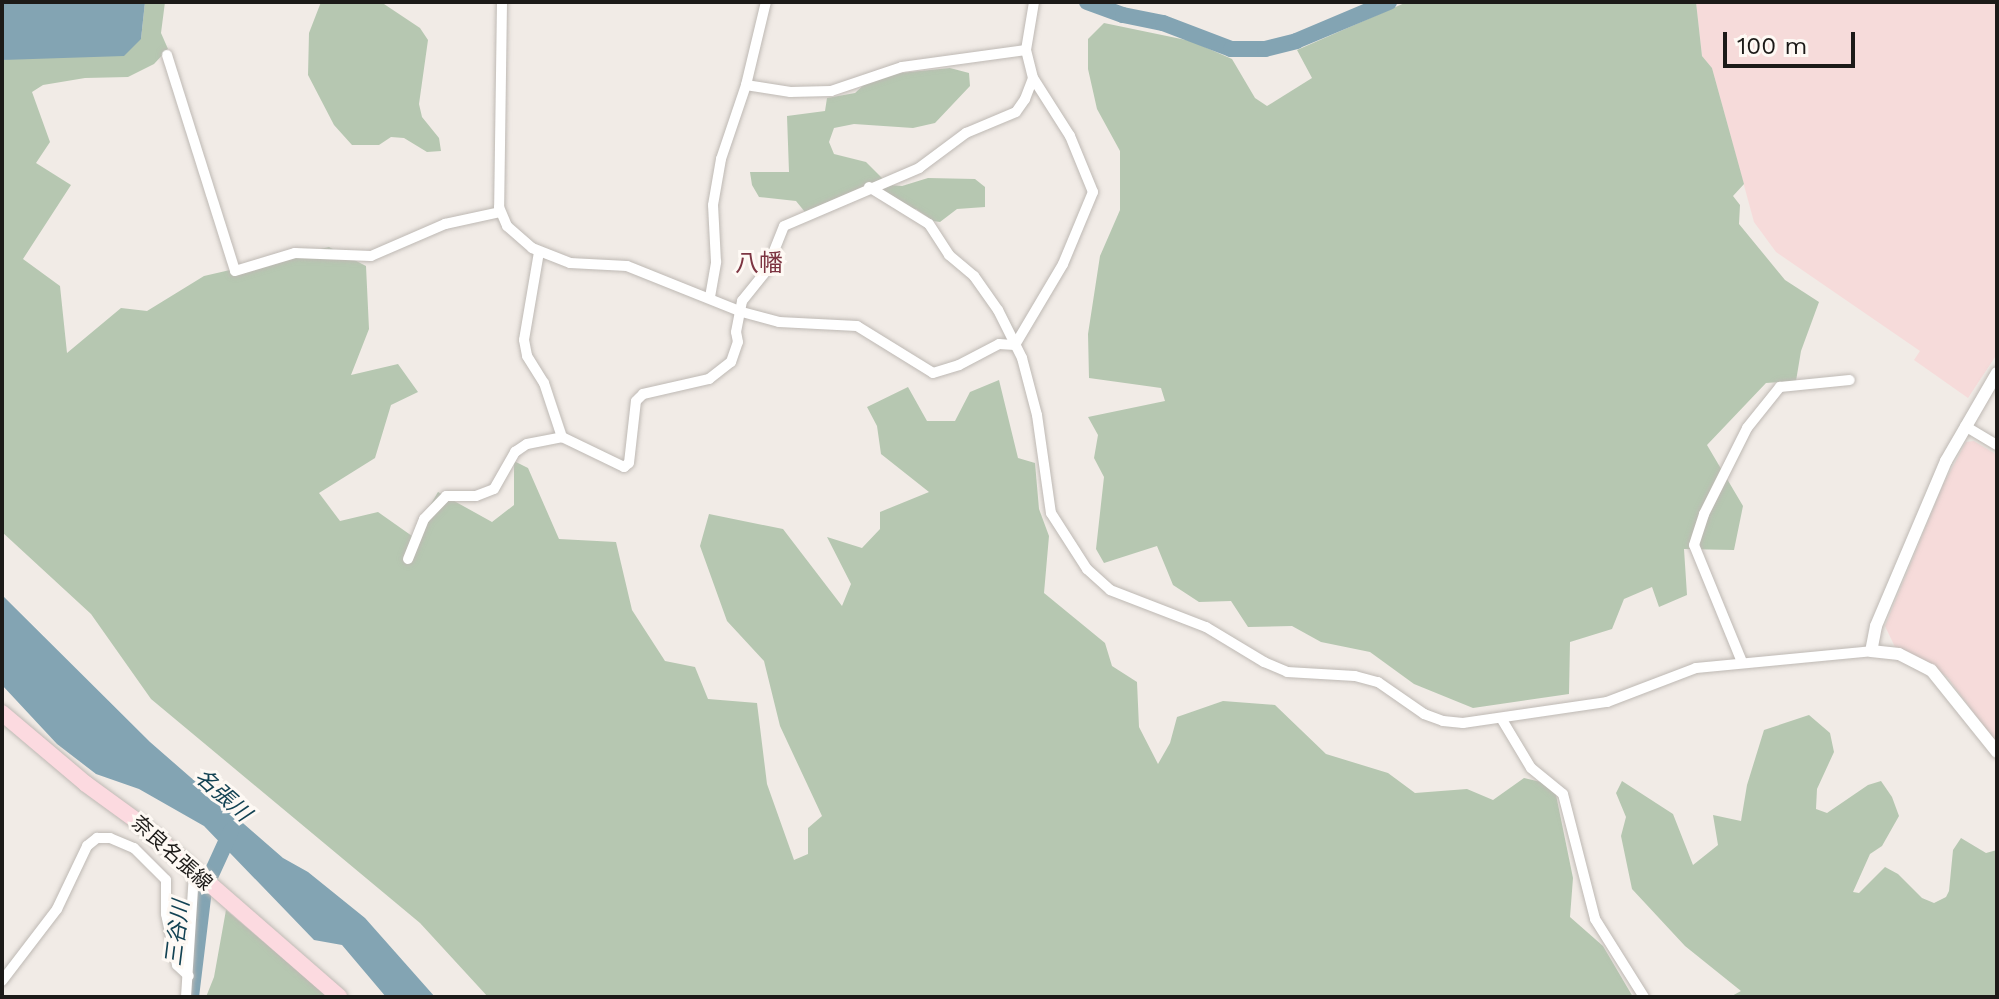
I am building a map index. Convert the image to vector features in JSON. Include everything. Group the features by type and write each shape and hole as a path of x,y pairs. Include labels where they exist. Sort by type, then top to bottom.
{"main road":[{"name":"奈良名張線","path":"2,713 86,784 141,824 339,997"}],"street":[{"path":"502,2 500,212 513,233 539,252 570,263 627,266 742,312 779,322 857,326 933,373 959,365 999,344 1015,345"},
{"path":"710,297 716,262 713,205 721,159 746,85 766,2"},
{"path":"1015,345 1063,264 1093,192 1070,136 1033,78 1026,50 1034,2"},
{"path":"746,85 790,92 831,91 914,65 1026,50"},
{"path":"167,55 235,271 295,253 371,256 445,224 500,212"},
{"path":"408,559 424,519 446,496 488,493 499,482 515,452 527,444 562,437 624,467 630,457 636,401 643,394 709,379 722,371 736,352 742,312 750,287 773,257 784,226 919,168 966,133 1016,112 1033,78"},
{"path":"869,187 929,224 949,255 982,287 1015,345 1037,415 1051,513 1087,569 1110,590 1194,621 1287,672 1355,676 1378,682 1424,714 1443,721 1463,723 1607,702 1696,668 1871,651 1899,654 1931,670 1997,752"},
{"path":"539,252 524,340 527,356 544,383 562,437"},
{"path":"1871,651 1888,597 1935,484 1997,373"},
{"path":"1742,662 1694,545 1704,514 1747,428 1780,387 1850,380"},
{"path":"1965,426 1997,445"},
{"path":"1501,718 1531,768 1563,794 1597,924 1644,997"},
{"path":"2,981 57,909 87,846 97,838 110,838 134,848 166,880 166,914 177,965 189,976"},
{"path":"186,997 197,876"}],"shaded area":[{"path":"1696,2 1997,2 1997,354 1968,398 1914,360 1920,351 1776,252 1754,222 1712,68 1702,56"},
{"path":"1974,441 1997,455 1997,744 1948,678 1930,663 1895,647 1885,626 1943,485 1966,442"}],"green space":[{"path":"145,2 165,2 161,33 168,49 154,64 128,77 85,78 43,85 32,92 50,142 36,163 71,185 23,259 60,286 67,353 121,308 147,311 204,276 329,247 366,266 369,329 351,375 398,364 418,392 391,405 375,458 319,493 340,521 378,512 412,536 438,492 492,522 514,505 514,461 528,468 559,539 616,542 632,610 665,661 695,667 708,699 757,703 767,784 794,860 808,854 808,828 822,816 780,726 764,661 727,621 700,546 709,514 783,529 842,606 851,584 827,537 862,548 880,529 880,512 929,492 881,454 877,426 867,407 908,387 927,421 955,421 970,392 999,380 1018,458 1035,463 1039,509 1049,536 1044,593 1105,643 1112,666 1137,682 1139,727 1158,764 1170,743 1177,717 1223,701 1275,705 1326,754 1388,773 1415,793 1467,789 1493,800 1524,778 1554,785 1573,878 1570,917 1603,946 1633,997 488,997 420,923 151,699 91,614 2,532 2,60 141,39"},
{"path":"321,2 381,2 420,28 428,40 419,104 422,117 439,138 441,151 427,152 404,138 391,137 379,145 352,145 334,125 308,75 309,33"},
{"path":"1407,2 1696,2 1702,56 1712,68 1744,184 1733,196 1740,205 1739,224 1785,280 1819,302 1801,351 1796,381 1766,383 1707,445 1743,506 1734,550 1684,549 1687,595 1659,607 1652,587 1624,599 1612,629 1570,642 1569,694 1473,708 1414,684 1370,652 1321,642 1292,626 1248,627 1231,601 1199,602 1173,585 1157,546 1104,563 1096,549 1104,477 1094,458 1098,435 1088,417 1165,401 1161,388 1089,378 1088,334 1100,256 1120,210 1120,151 1097,109 1088,69 1088,39 1104,23 1191,41 1232,59 1255,98 1267,106 1312,78 1297,50"},
{"path":"950,68 969,73 970,86 935,123 913,128 854,124 834,128 829,142 834,154 866,162 889,185 902,186 928,178 975,179 985,187 985,207 957,209 940,222 933,221 916,209 895,209 876,189 805,212 796,201 759,197 752,185 750,172 789,172 787,116 825,111 827,98 855,93 869,80 890,74"},
{"path":"1809,715 1830,733 1834,752 1817,789 1816,809 1827,813 1868,785 1881,781 1892,797 1899,816 1882,846 1870,854 1853,892 1859,893 1885,867 1898,874 1922,898 1934,903 1946,897 1949,891 1953,850 1961,838 1986,853 1997,850 1997,997 1730,997 1741,991 1685,946 1632,889 1621,836 1626,817 1616,793 1622,781 1673,814 1693,865 1718,845 1713,815 1741,821 1747,785 1764,730"},
{"path":"226,910 330,997 206,997 214,977"}],"water":[{"path":"2,2 145,2 141,39 124,56 2,60"},
{"path":"2,595 150,742 283,858 308,872 365,918 435,997 386,997 342,945 314,940 204,826 139,789 96,774 57,744 2,685"}],"waterway":[{"path":"1087,2 1123,15 1163,23 1231,49 1265,49 1296,41 1389,2"},
{"name":"三谷川","path":"191,997 204,890 231,831"}],"district":[{"name":"八幡","path":"759,264"}],"water label":[{"name":"名張川","path":"223,795"}]}
